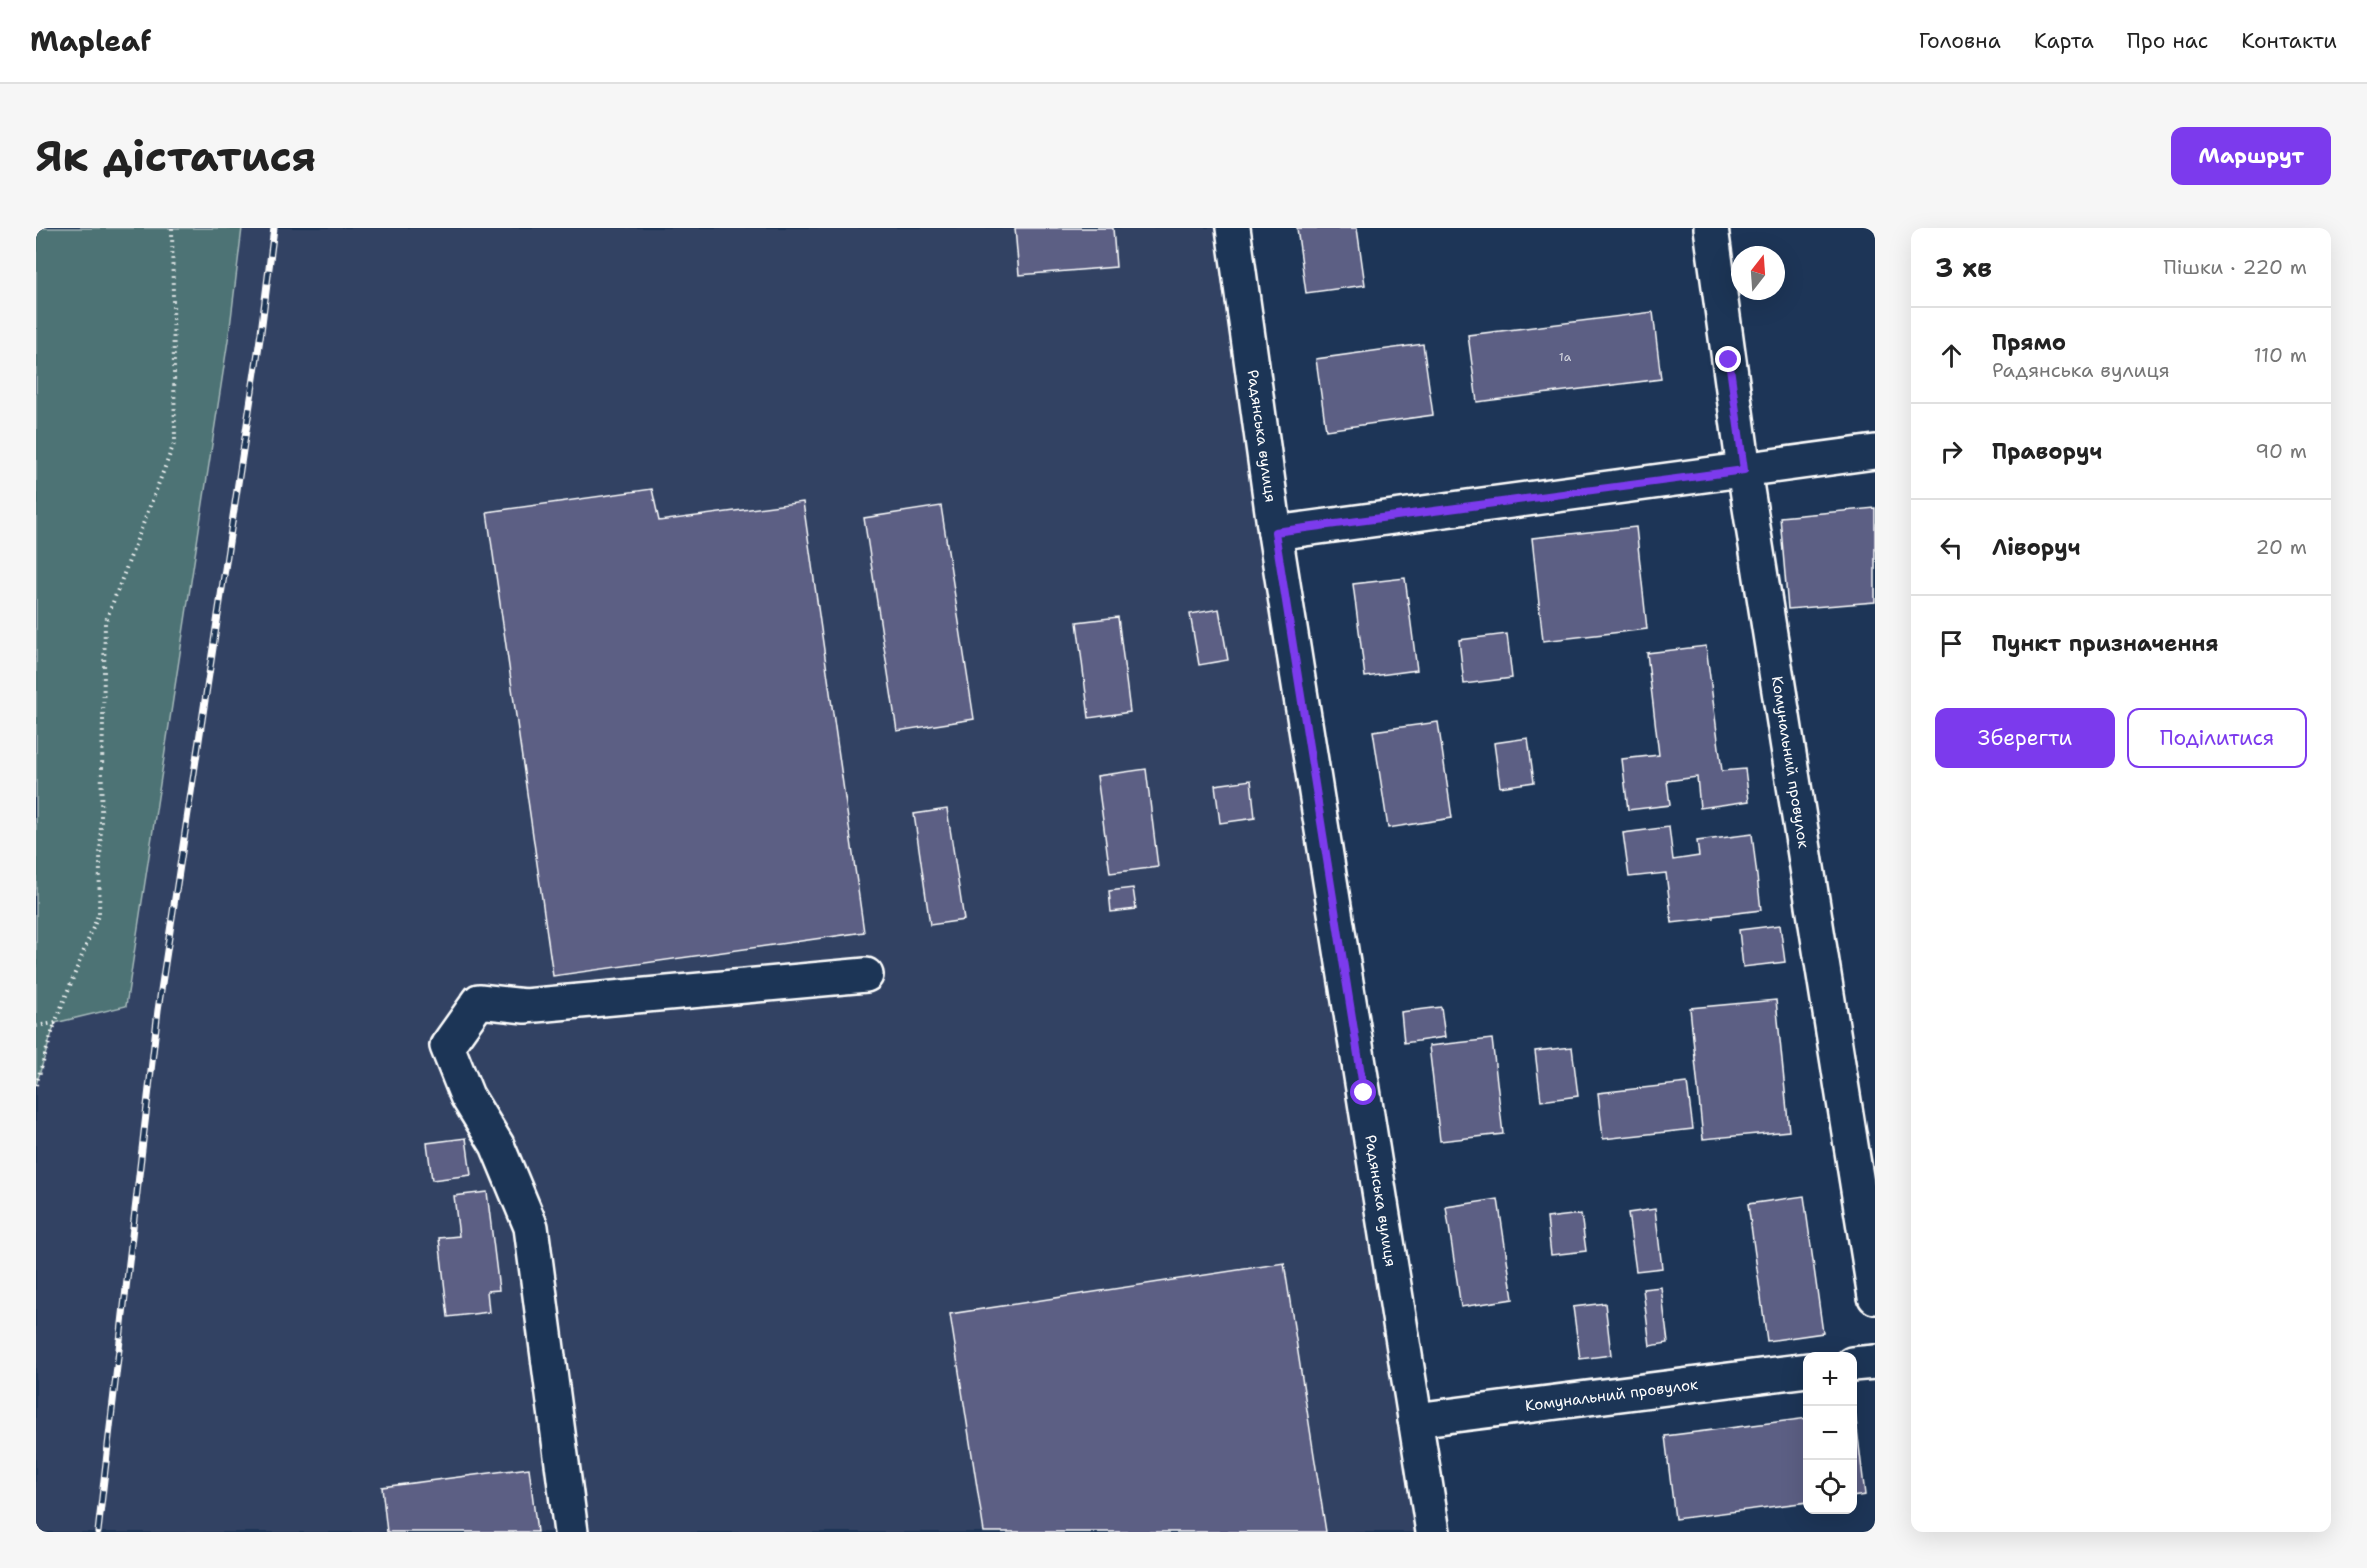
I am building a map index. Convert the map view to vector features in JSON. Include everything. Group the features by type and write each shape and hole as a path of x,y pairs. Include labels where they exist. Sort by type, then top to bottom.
{"street":[{"name":"Радянська вулиця","path":"1233,228 1275,532 1433,1532"},
{"name":"Комунальний провулок","path":"1711,228 1744,470 1875,1297"},
{"path":"1275,532 1875,452"},
{"path":"571,1532 531,1227 497,1145 467,1096 447,1046 479,1001 525,1006 866,975"},
{"path":"1857,1364 1875,1362"},
{"name":"Комунальний провулок","path":"1415,1420 1803,1371"}],"path":[{"path":"36,1085 55,1023 99,913 105,623 175,441 172,228"},
{"path":"36,1026 55,1023"}],"shaded area":[{"path":"36,228 1233,228 1433,1532 36,1532"}],"green space":[{"path":"36,228 242,228 230,327 126,1006 55,1023 36,1085"}],"building":[{"path":"1015,228 1113,228 1116,267 1019,275"},
{"path":"1297,228 1357,228 1365,285 1306,293"},
{"path":"1653,312 1661,379 1477,402 1468,335"},
{"path":"1423,344 1433,415 1326,430 1316,359"},
{"path":"652,489 659,521 803,502 864,932 553,976 487,512"},
{"path":"941,506 974,719 897,731 864,518"},
{"path":"1875,508 1875,602 1788,609 1780,517"},
{"path":"1636,527 1647,629 1543,641 1532,538"},
{"path":"1405,578 1417,670 1365,677 1353,584"},
{"path":"1219,609 1228,660 1199,665 1190,614"},
{"path":"1118,617 1130,712 1089,718 1077,622"},
{"path":"1507,634 1512,678 1464,684 1459,640"},
{"path":"1706,646 1722,771 1745,769 1749,801 1700,808 1697,777 1667,781 1670,805 1628,810 1622,759 1659,755 1647,653"},
{"path":"1438,722 1452,818 1388,828 1373,731"},
{"path":"1528,738 1534,782 1500,787 1494,743"},
{"path":"1146,769 1158,867 1110,873 1097,776"},
{"path":"1251,780 1255,818 1220,823 1215,785"},
{"path":"947,809 964,920 930,925 914,814"},
{"path":"1669,827 1673,860 1699,856 1697,841 1752,834 1761,910 1672,923 1666,873 1629,877 1623,833"},
{"path":"1133,888 1136,909 1111,912 1109,891"},
{"path":"1780,925 1785,962 1743,967 1739,930"},
{"path":"1776,1000 1789,1131 1703,1139 1690,1008"},
{"path":"1441,1007 1445,1037 1404,1043 1401,1012"},
{"path":"1492,1039 1503,1134 1440,1141 1429,1046"},
{"path":"1572,1047 1578,1096 1541,1101 1535,1051"},
{"path":"1687,1083 1693,1129 1603,1139 1598,1093"},
{"path":"466,1138 471,1175 432,1180 427,1143"},
{"path":"487,1192 499,1290 487,1291 489,1312 448,1317 439,1238 459,1236 454,1196"},
{"path":"1804,1196 1823,1333 1767,1341 1748,1204"},
{"path":"1498,1199 1513,1299 1461,1307 1446,1207"},
{"path":"1655,1209 1662,1268 1636,1271 1628,1213"},
{"path":"1581,1214 1586,1251 1551,1255 1547,1218"},
{"path":"1284,1263 1326,1532 984,1532 950,1314"},
{"path":"1661,1287 1668,1343 1650,1346 1643,1289"},
{"path":"1605,1303 1611,1355 1580,1359 1573,1307"},
{"path":"1803,1419 1803,1503 1675,1519 1665,1436"},
{"path":"1857,1429 1865,1495 1857,1496"},
{"path":"529,1468 537,1532 387,1532 382,1487"}],"railway":[{"path":"98,1532 158,1010 261,332 274,228"}],"route":[{"path":"1364,1093 1275,532 1744,470 1729,360"}]}
